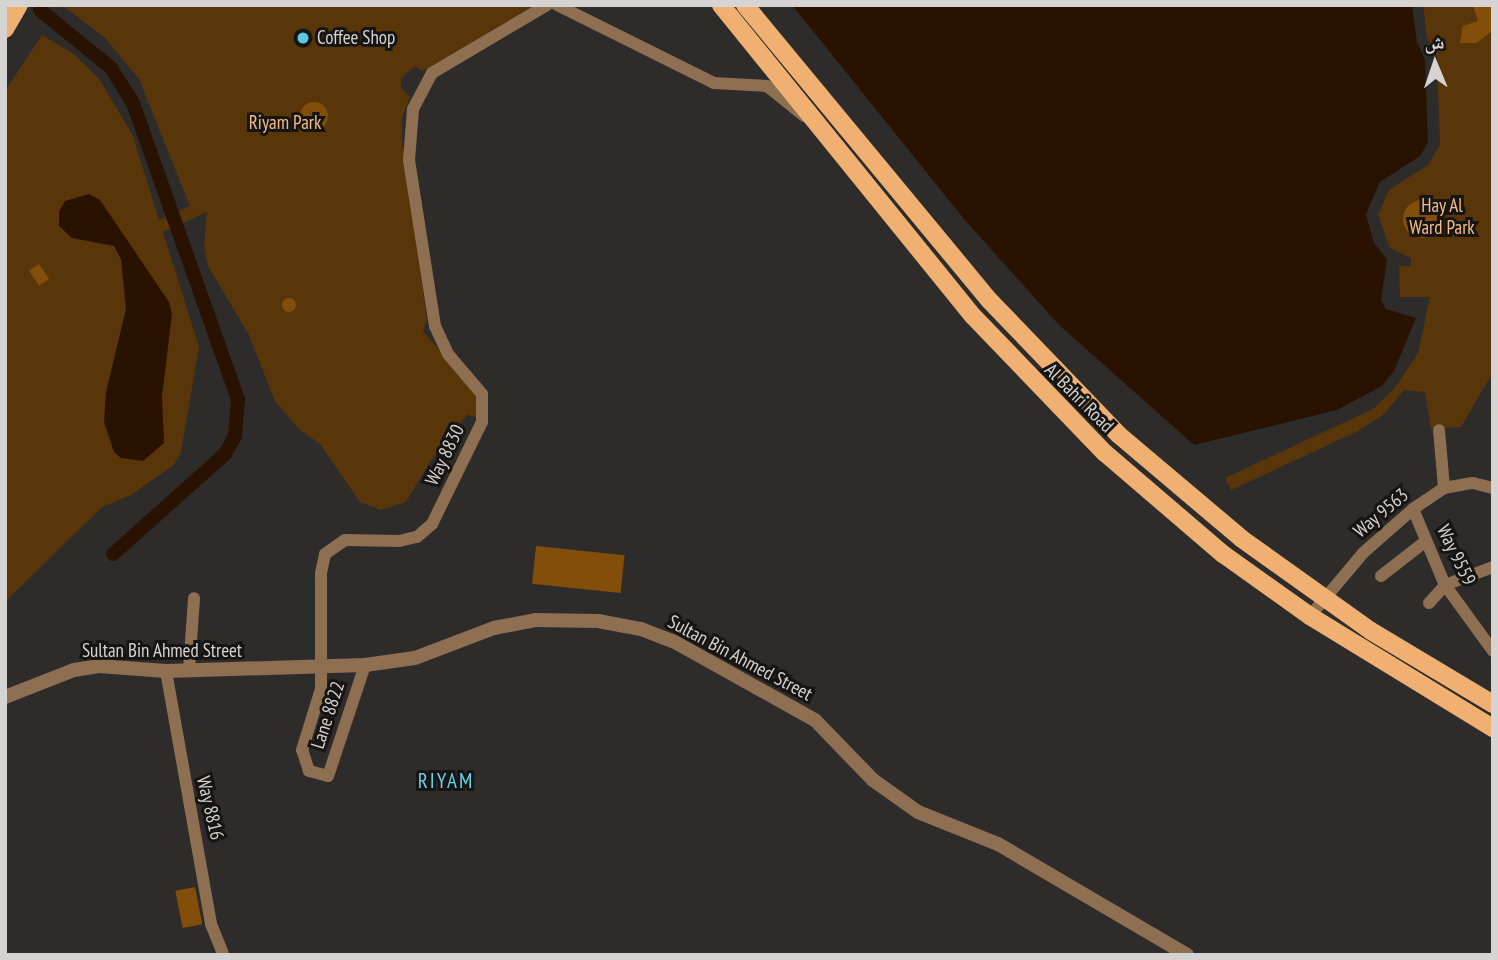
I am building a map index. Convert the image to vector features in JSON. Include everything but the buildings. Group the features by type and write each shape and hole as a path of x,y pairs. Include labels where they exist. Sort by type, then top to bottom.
{"main road":[{"path":"5,29 19,5"},
{"name":"Al Bahri Road","path":"721,5 973,316 1065,415 1152,495 1310,616 1493,728"},
{"name":"Al Bahri Road","path":"745,5 990,301 1073,391 1166,478 1324,598 1493,704"}],"street":[{"name":"Way 8830","path":"328,776 309,771 303,761 323,667 321,573 325,554 345,540 417,537 432,524 482,422 482,394 448,354 435,326 409,160 412,109 432,73 547,5"},
{"path":"557,5 714,82 767,86 831,139"},
{"path":"1439,430 1444,488 1473,483 1493,488"},
{"name":"Way 9563","path":"1310,616 1338,578 1413,509 1444,488"},
{"name":"Way 9559","path":"1413,509 1445,585 1493,651"},
{"path":"1381,576 1426,541"},
{"path":"1429,603 1445,585 1493,567"},
{"path":"188,670 194,598"},
{"name":"Sultan Bin Ahmed Street","path":"5,697 74,670 99,666 188,670 365,665 415,658 494,628 536,620 598,621 640,629 682,646 814,720 873,780 918,812 998,844 1187,955"},
{"name":"Lane 8822","path":"328,776 365,665"},
{"name":"Way 8816","path":"166,670 211,924 223,953"}],"green space":[{"name":"Riyam Park","path":"62,5 534,5 444,60 422,71 415,66 401,78 401,88 410,97 402,118 402,142 427,320 423,331 477,396 479,406 476,417 467,415 432,459 406,502 381,510 360,502 320,444 299,429 275,401 249,335 208,266 204,246 207,212 163,232 199,347 181,452 174,465 131,495 102,507 5,602 5,91 42,35 74,54 100,80 133,136 159,220 190,206 139,79 105,38"},
{"name":"Hay Al Ward Park","path":"1423,5 1493,5 1493,372 1461,427 1431,429 1425,392 1404,390 1383,415 1358,431 1231,490 1225,478 1373,409 1394,389 1418,353 1430,297 1400,297 1399,266 1411,266 1411,258 1390,248 1378,215 1389,190 1428,165 1440,145 1437,57 1427,37"}],"shaded area":[{"path":"792,5 1412,5 1417,42 1425,60 1428,142 1420,156 1380,182 1366,214 1374,243 1387,259 1381,300 1386,309 1416,318 1394,371 1382,386 1337,410 1194,445 1059,325 964,219"},
{"path":"89,194 100,200 169,302 172,314 162,396 164,443 143,461 121,458 114,452 104,422 106,392 126,309 121,259 114,246 72,238 59,226 59,211 65,201"}],"waterway":[{"path":"40,10 111,68 133,103 238,400 235,436 225,454 113,554"}],"place":[{"name":"Coffee Shop","path":"303,38"}],"district":[{"name":"RIYAM","path":"446,781"}]}
